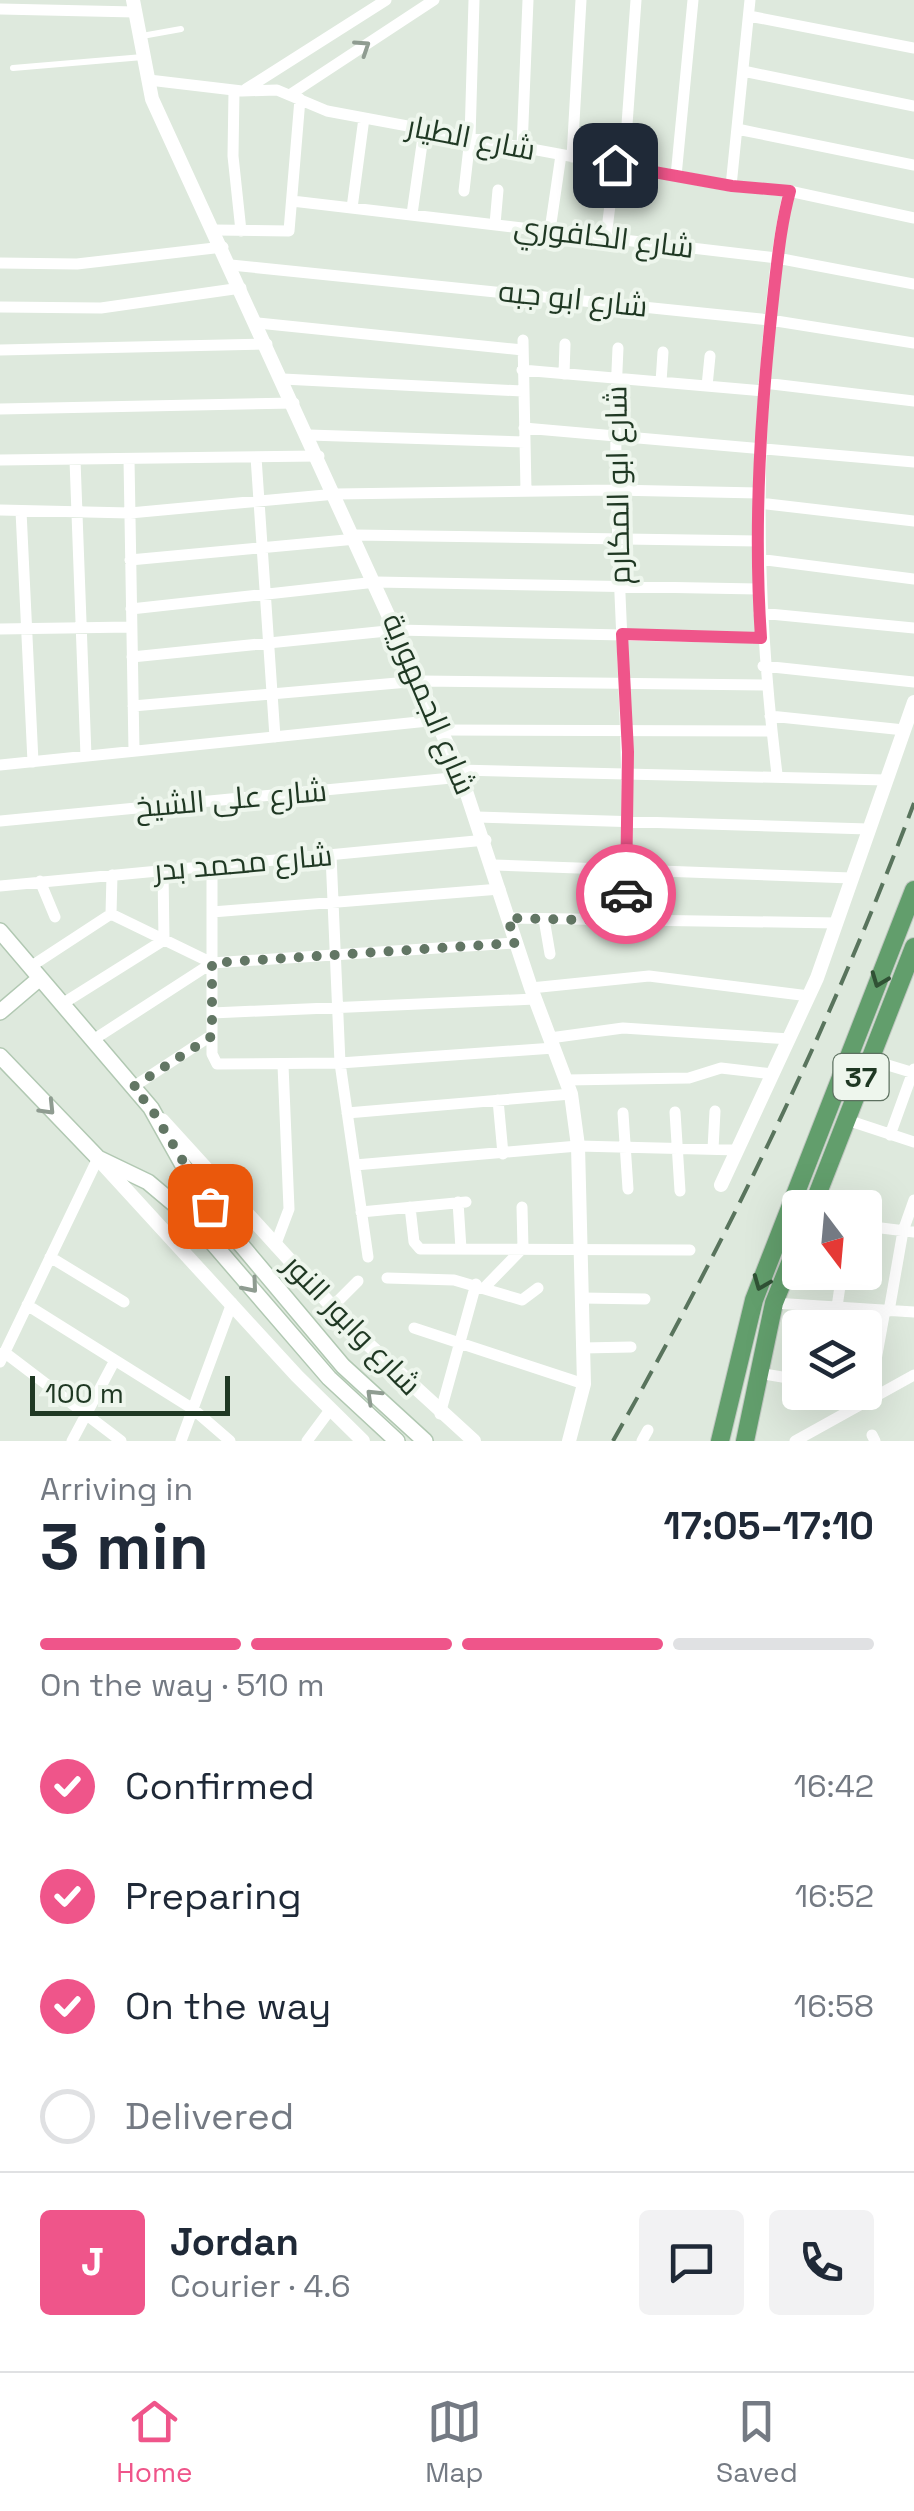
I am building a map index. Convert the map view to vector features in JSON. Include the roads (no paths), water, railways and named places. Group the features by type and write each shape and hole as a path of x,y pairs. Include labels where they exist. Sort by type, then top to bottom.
{"main road":[{"name":"37","path":"720,1441 754,1300 914,890"},
{"name":"شارع وابور النور","path":"0,931 151,1108"},
{"name":"37","path":"819,1190 868,1059 906,991 914,947"},
{"path":"0,1012 35,972"},
{"path":"0,1056 98,1158 123,1168 172,1199 311,1358 397,1441"},
{"path":"151,1108 210,1206 326,1346 380,1404 425,1441"},
{"path":"745,1441 774,1303 782,1283"}],"street":[{"path":"241,231 233,156 238,91 386,0"},
{"path":"214,230 286,234 292,200 296,97 434,0"},
{"path":"464,191 470,138 474,0"},
{"path":"522,148 528,0"},
{"path":"550,230 566,156 582,0"},
{"path":"606,237 620,166 636,0"},
{"path":"676,176 693,0"},
{"path":"732,186 750,0"},
{"path":"0,9 134,6"},
{"name":"شارع الجمهورية","path":"134,6 161,121 231,264 461,774 486,840 515,943 568,1087 578,1146 584,1348 584,1384 569,1441"},
{"path":"749,16 914,48"},
{"path":"743,71 914,106"},
{"name":"شارع الطيار","path":"149,80 296,97 364,118 424,130 732,186 790,191 914,218"},
{"path":"352,208 364,118"},
{"path":"412,214 424,130"},
{"path":"737,130 914,165"},
{"path":"495,224 498,190"},
{"path":"777,774 759,613 760,446 777,258 790,191"},
{"name":"شارع الكافوري","path":"292,200 777,258 914,284"},
{"path":"0,263 77,264 223,247"},
{"name":"شارع ابو جبه","path":"231,264 770,320 914,343"},
{"path":"0,308 100,308 241,288"},
{"path":"258,323 523,345 526,490"},
{"path":"0,350 267,344"},
{"path":"564,374 565,344"},
{"name":"شارع ابو المكارم","path":"618,348 613,490 629,772 624,921"},
{"path":"661,382 664,352"},
{"path":"708,386 710,356"},
{"path":"522,370 914,401"},
{"path":"283,379 522,392"},
{"path":"0,410 294,403"},
{"path":"524,428 914,462"},
{"path":"308,435 524,442"},
{"path":"0,460 318,456"},
{"path":"256,458 275,737"},
{"path":"129,459 134,752"},
{"path":"75,460 86,756"},
{"path":"0,510 130,513 336,494 613,490 759,498 914,521"},
{"path":"20,511 34,762"},
{"path":"130,560 356,537 615,536 758,541"},
{"path":"758,559 914,579"},
{"path":"131,609 376,582 758,588"},
{"path":"759,613 914,628"},
{"path":"0,629 132,627"},
{"path":"132,657 398,630 761,638"},
{"path":"764,666 914,682"},
{"path":"133,706 420,681 766,686"},
{"path":"721,1185 809,996 914,702"},
{"path":"770,716 904,730"},
{"path":"0,765 440,725 772,731"},
{"name":"شارع على الشيخ","path":"0,821 461,774 777,774 886,780"},
{"path":"478,817 868,829"},
{"name":"شارع محمد بدر","path":"0,886 486,840"},
{"path":"330,855 340,1063 368,1257"},
{"path":"212,866 212,1058 224,1066 340,1063 552,1043 634,1028 790,1038"},
{"path":"494,866 851,878"},
{"path":"162,870 164,940"},
{"path":"111,914 112,875"},
{"path":"40,882 55,917"},
{"path":"212,912 500,889"},
{"path":"111,914 212,963"},
{"path":"35,972 111,914"},
{"path":"508,918 837,923"},
{"path":"544,919 550,954"},
{"path":"62,1004 164,940"},
{"path":"93,1040 212,963 515,943"},
{"path":"212,1013 338,1010 533,994 648,976 809,996"},
{"path":"133,1087 212,1036"},
{"path":"868,1059 914,1072 890,1134"},
{"path":"275,1246 290,1210 283,1064"},
{"path":"347,1114 498,1100 568,1087 689,1078 722,1068 774,1074"},
{"path":"498,1100 503,1154"},
{"name":"شارع وابور النور","path":"151,1108 331,1308 440,1414 474,1441"},
{"path":"713,1149 715,1110"},
{"path":"675,1112 680,1191"},
{"path":"623,1113 628,1189"},
{"path":"844,1120 914,1142"},
{"path":"354,1164 578,1146 738,1150"},
{"path":"121,1441 2,1357 98,1158 362,1441"},
{"path":"882,1333 914,1200"},
{"path":"361,1212 462,1202 461,1249"},
{"path":"410,1207 418,1247 690,1250"},
{"path":"522,1207 523,1248"},
{"path":"882,1228 908,1231"},
{"path":"440,1414 460,1341 481,1285 523,1248"},
{"path":"50,1257 124,1302"},
{"path":"386,1278 432,1278 481,1285 522,1300 538,1288"},
{"path":"331,1308 358,1281"},
{"path":"837,1307 839,1290"},
{"path":"582,1298 645,1299"},
{"path":"180,1441 232,1303"},
{"path":"774,1303 914,1312"},
{"path":"27,1305 193,1409 230,1441"},
{"path":"414,1328 584,1384"},
{"path":"584,1348 631,1347"},
{"path":"72,1441 83,1412 115,1360"},
{"path":"758,1372 782,1377"},
{"path":"795,1441 914,1375"},
{"path":"307,1441 330,1410"}],"lane":[{"path":"140,36 182,29"},
{"path":"13,68 144,56"}],"railway":[{"path":"613,1441 776,1128 848,967 914,803"}]}
